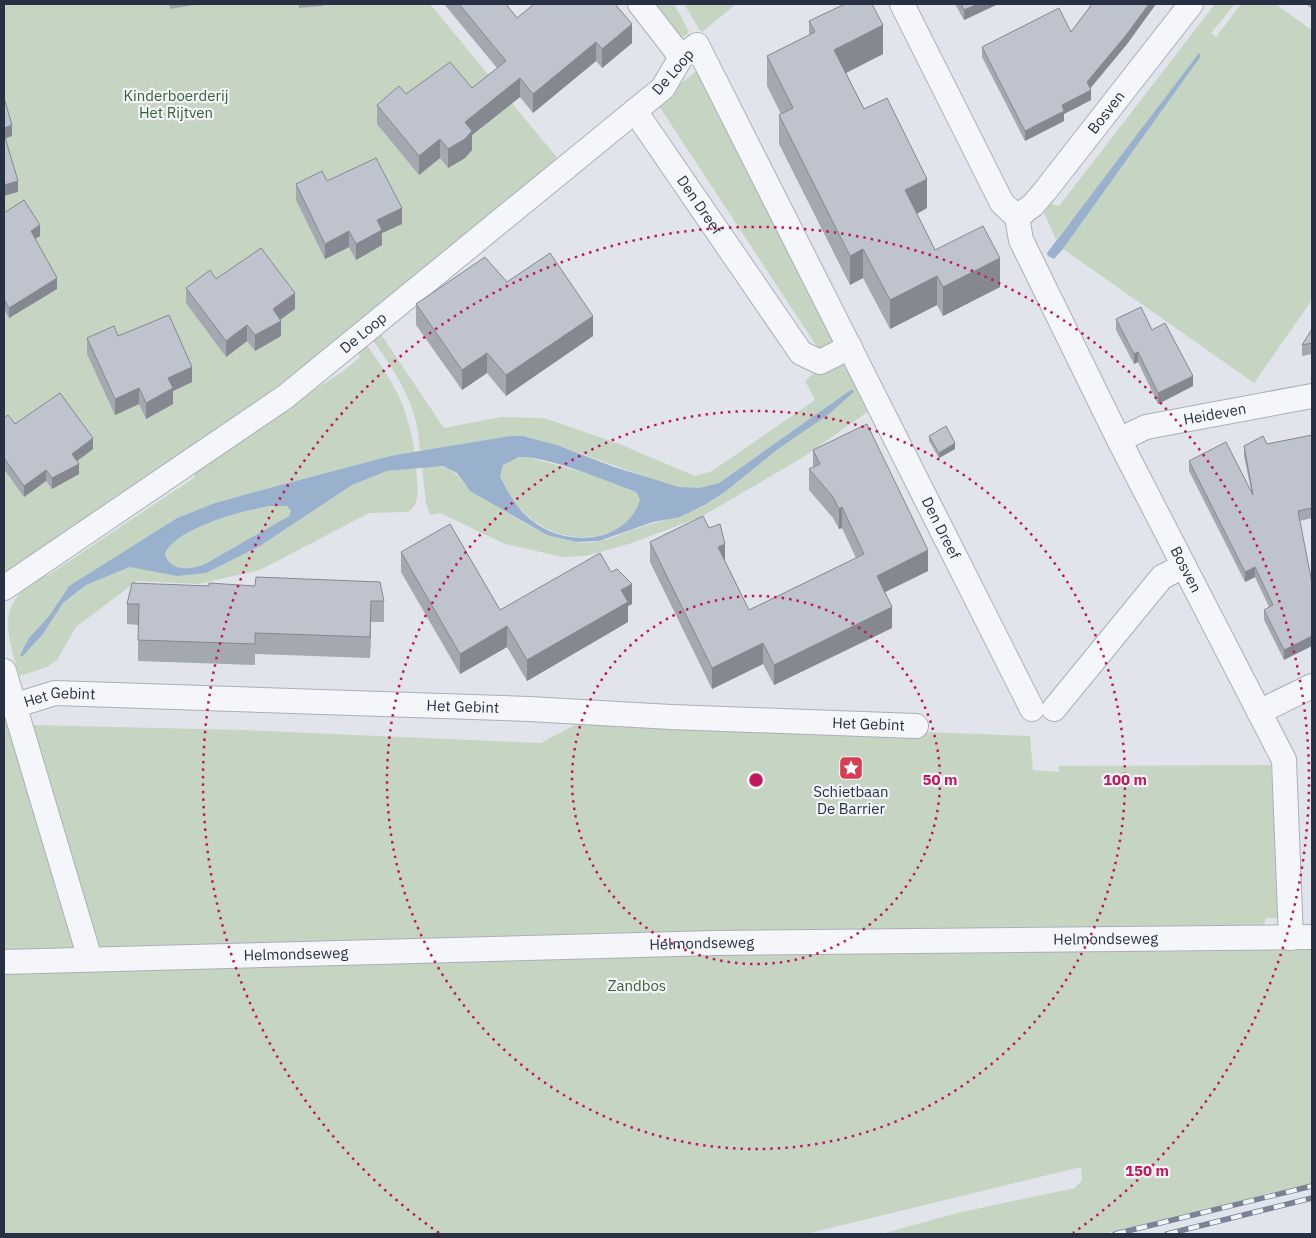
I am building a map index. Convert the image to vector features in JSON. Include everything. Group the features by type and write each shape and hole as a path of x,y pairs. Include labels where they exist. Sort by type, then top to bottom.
{"street":[{"name":"Den Dreef","path":"640,4 689,51 850,347 1043,709 1162,577 1184,566"},
{"path":"902,4 1002,203 1017,217"},
{"name":"Bosven","path":"1191,4 1045,191 1017,217 1021,240 1118,440 1284,760 1302,937"},
{"name":"De Loop","path":"4,588 285,397 663,88 689,51"},
{"name":"Den Dreef","path":"635,111 801,353 820,362 850,347"},
{"name":"Heideven","path":"1118,440 1146,428 1312,396"},
{"path":"4,671 90,959"},
{"path":"1259,712 1312,686"},
{"name":"Het Gebint","path":"13,706 55,693 529,709 671,717 916,726"},
{"name":"Helmondseweg","path":"4,962 714,943 1302,937"}],"green space":[{"name":"Kinderboerderij Het Rijtven","path":"4,4 430,4 559,160 414,280 281,384 16,570 4,571"},
{"path":"652,4 674,4 689,31 687,35 680,38"},
{"path":"684,4 736,4 702,32"},
{"path":"1215,4 1235,4 1211,33 1216,37 1241,4 1275,4 1312,30 1312,300 1254,383 1063,249 1201,56 1056,240 1044,213 1051,204 1059,206"},
{"path":"701,64 840,345 823,356 657,103 695,72"},
{"path":"378,330 444,428 501,417 544,418 617,443 695,476 712,471 815,400 805,381 818,369 843,360 873,408 802,458 701,517 632,543 586,556 563,557 505,544 440,513 430,515 426,504 422,467 435,466 446,468 456,474 465,485 517,519 545,533 575,542 599,541 681,515 706,505 725,492 778,448 827,414 854,392 852,389 719,483 690,489 663,483 557,445 523,436 510,436 420,452 415,419 404,390 370,336"},
{"path":"364,341 391,381 403,406 415,453 390,456 269,488 215,503 177,518 69,586 49,616 29,638 20,655 22,657 43,634 63,603 86,585 130,567 206,573 260,546 352,485 387,471 416,468 417,498 415,504 408,512 369,513 260,570 198,584 137,581 76,627 57,660 47,667 19,676 10,641 9,616 18,595 28,583 42,570 47,576 195,477 191,470 342,372 360,357 355,349"},
{"path":"526,457 587,473 636,492 640,499 638,505 624,525 608,533 578,537 550,530 537,523 515,503 501,477 500,469 504,463 515,458"},
{"path":"270,506 287,506 291,511 289,516 205,564 193,568 177,567 168,560 165,554 171,545 196,528 228,516"},
{"name":"Zandbos","path":"4,700 46,772 33,725 243,730 541,743 586,719 1030,736 1033,770 1059,772 1059,766 1271,765 1280,918 1266,918 1257,949 1312,948 1312,1184 1103,1234 881,1234 957,1213 1075,1188 1082,1180 1081,1167 806,1234 4,1234"}],"water":[{"path":"1199,53 1201,56 1063,249 1054,259 1048,256 1047,253"},
{"path":"852,389 854,392 829,414 778,449 725,492 705,505 680,517 653,522 599,541 576,542 547,535 470,491 457,473 443,466 387,471 352,485 260,546 206,573 177,576 130,567 86,585 63,603 43,634 22,657 20,655 29,638 49,616 69,586 177,518 215,503 390,456 510,436 523,436 557,445 614,467 679,487 699,488 719,483","holes":["519,457 545,461 578,470 636,492 640,499 633,514 623,525 610,532 595,537 563,536 548,530 528,518 510,495 500,476 503,465","270,506 287,506 291,511 289,516 205,564 193,568 176,567 168,560 165,554 171,545 196,528 228,516"]}],"building":[{"path":"459,4 506,4 517,18 534,4 615,4 632,24 602,49 596,42 533,94 520,78 465,122 472,131 465,139 448,149 440,139 419,156 377,105 399,86 406,94 450,62 472,88 506,61"},
{"path":"845,4 872,4 883,25 834,50 864,109 887,98 927,179 905,190 935,250 983,226 1000,258 943,287 937,276 890,300 863,249 850,256 779,115 793,108 767,56 815,32 809,21"},
{"path":"961,4 978,4 964,10"},
{"path":"1092,4 1149,4 1087,82 1091,90 1062,105 1064,111 1025,131 982,47 1059,8 1071,32"},
{"path":"4,98 12,125 4,128"},
{"path":"4,134 18,181 4,185"},
{"path":"376,158 402,208 377,220 382,230 356,244 349,231 325,244 296,184 322,171 327,181"},
{"path":"24,200 40,225 31,231 57,278 9,308 4,299 4,213"},
{"path":"261,248 295,293 273,309 281,321 255,335 247,325 226,341 186,288 210,270 216,279"},
{"path":"550,253 593,316 506,375 487,353 462,370 416,304 485,257 507,282"},
{"path":"1141,307 1152,330 1165,323 1193,376 1158,393 1138,352 1134,354 1116,319"},
{"path":"169,315 192,367 168,378 173,388 146,403 139,388 115,399 87,338 114,326 118,336"},
{"path":"1312,329 1312,343 1302,345"},
{"path":"60,393 93,438 72,454 79,464 52,478 46,470 24,486 4,458 4,418 8,415 15,424"},
{"path":"867,424 928,550 877,576 892,607 774,665 763,643 712,668 650,542 703,516 709,528 720,524 725,544 718,547 749,610 864,554 842,507 839,509 833,497 809,469 820,464 813,450"},
{"path":"946,426 955,443 939,453 929,436"},
{"path":"1312,435 1312,508 1298,511 1312,583 1312,636 1284,650 1264,610 1273,605 1255,567 1245,572 1189,461 1226,442 1253,495 1244,446 1263,436 1267,444"},
{"path":"450,524 500,610 600,553 611,572 617,569 632,584 621,590 628,602 527,660 507,626 460,654 401,552"},
{"path":"256,577 380,582 384,601 371,601 370,637 255,633 255,644 138,640 139,604 127,604 132,583 209,586 209,583 255,586"}],"railway":[{"path":"1115,1234 1312,1186"},
{"path":"1167,1234 1312,1198"}],"place":[{"name":"Schietbaan De Barrier","path":"851,768"}]}
